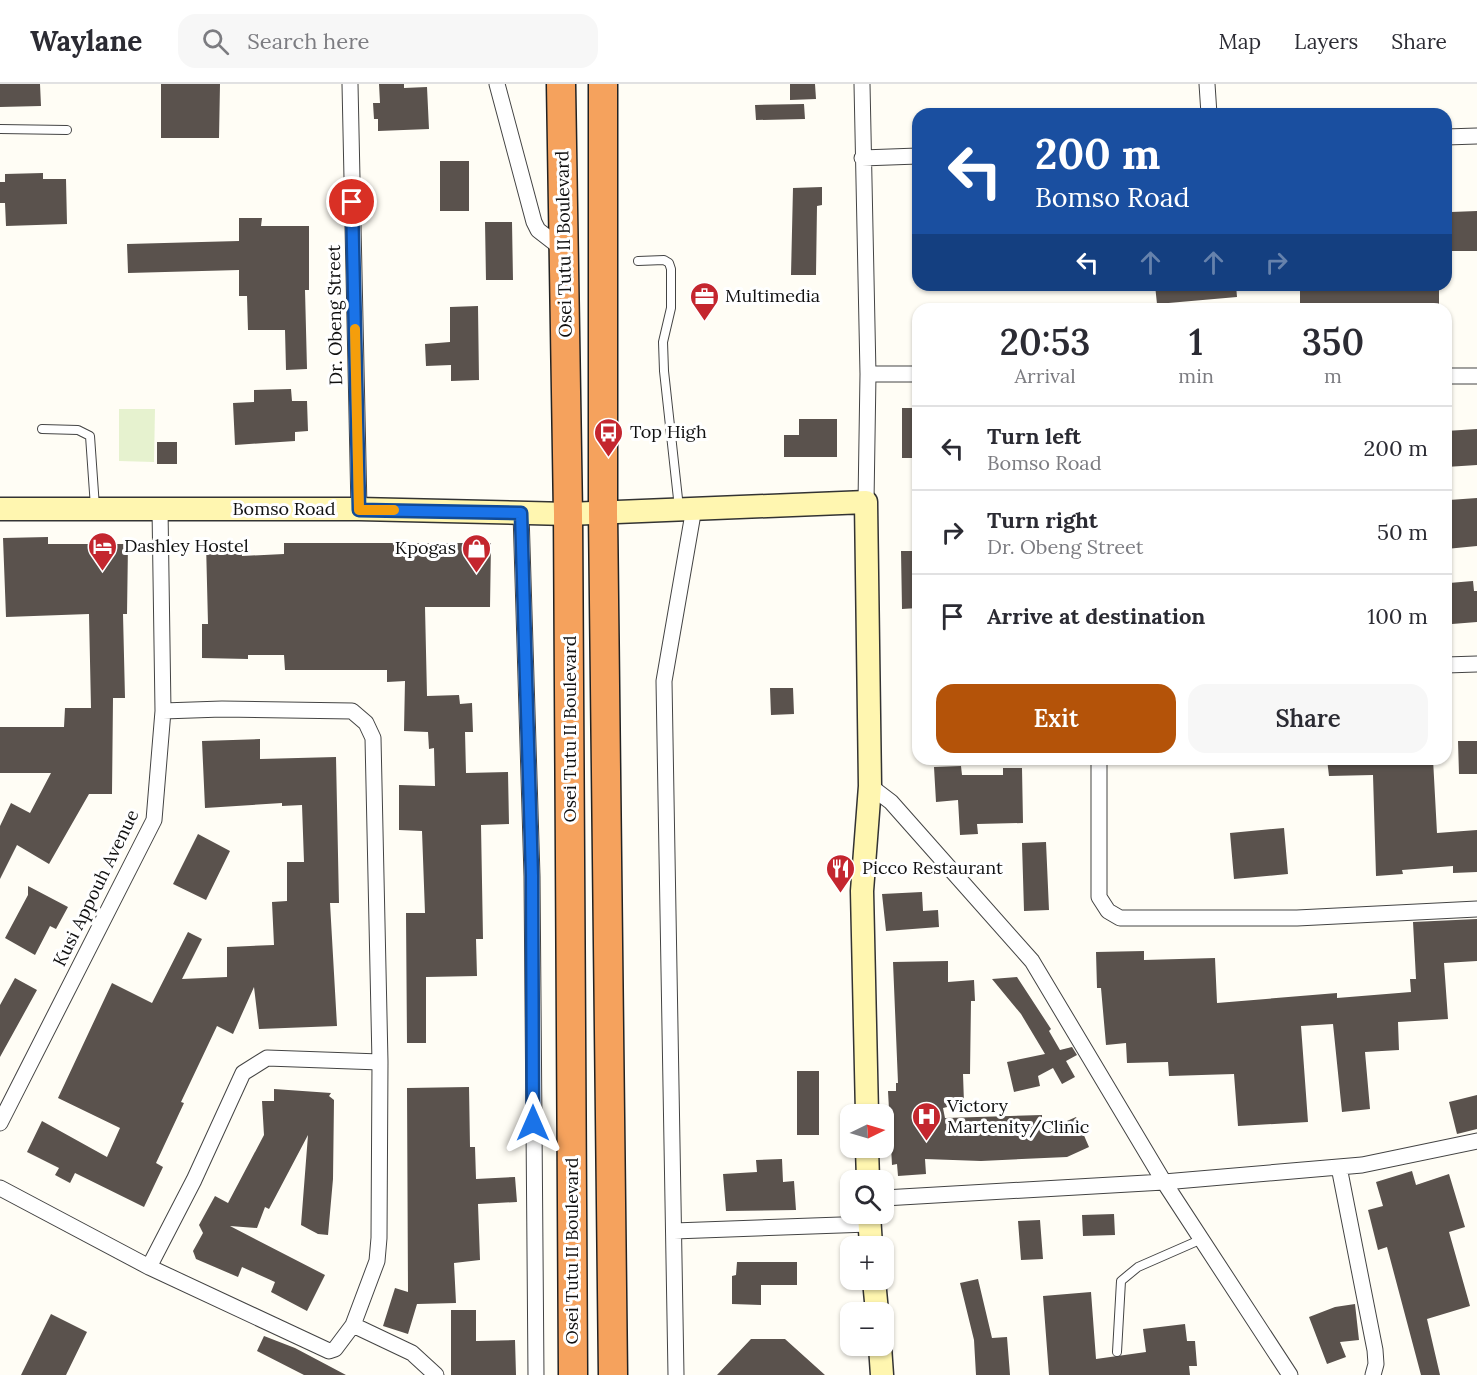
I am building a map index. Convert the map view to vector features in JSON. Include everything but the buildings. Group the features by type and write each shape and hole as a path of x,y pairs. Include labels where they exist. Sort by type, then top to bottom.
{"highway":[{"name":"Osei Tutu II Boulevard","path":"561,84 568,514 573,1375"},
{"name":"Osei Tutu II Boulevard","path":"603,84 603,513 613,1375"}],"street":[{"name":"Dr. Obeng Street","path":"350,84 359,510"},
{"path":"497,84 534,222 538,230 565,251"},
{"path":"862,84 868,374 866,502 870,786 862,891 867,1104"},
{"path":"1208,84 1209,108"},
{"path":"1452,137 1477,136"},
{"path":"862,158 912,156"},
{"path":"868,374 912,374"},
{"path":"1452,376 1477,376"},
{"name":"Bomso Road","path":"0,509 359,510 568,514 866,502"},
{"name":"Kusi Appouh Avenue","path":"0,1123 154,820 163,711 160,509"},
{"path":"676,1375 664,681 687,509"},
{"path":"521,513 532,876 536,1375"},
{"path":"1452,665 1477,664"},
{"path":"0,1188 149,1268 329,1351 335,1349 353,1324 377,1261 380,1062 373,738 366,723 352,711 222,709 163,711"},
{"path":"1099,765 1099,897 1108,910 1120,918 1297,918 1477,909"},
{"path":"870,786 891,802 1032,961 1164,1182 1290,1375"},
{"path":"149,1268 194,1180 243,1072 267,1058 380,1062"},
{"path":"894,1197 1164,1182 1362,1165 1477,1141"},
{"path":"1339,1167 1375,1350 1376,1364 1373,1375"},
{"path":"674,1231 870,1228"},
{"path":"353,1324 412,1353 436,1375"},
{"path":"881,1356 882,1375"}],"lane":[{"path":"0,129 67,130"},
{"path":"638,261 664,260 669,263 670,268 671,308 663,342 664,371 687,509"},
{"path":"42,429 78,430 90,436 95,509"},
{"path":"1117,1352 1121,1281 1138,1267 1202,1239"}],"green space":[{"path":"119,409 155,409 154,462 119,461"}],"slow traffic":[{"path":"355,329 359,510 394,510"}],"place":[{"name":"Multimedia","path":"704,322"},
{"name":"Top High","path":"609,458"},
{"name":"Dashley Hostel","path":"103,572"},
{"name":"Kpogas","path":"477,574"},
{"name":"Picco Restaurant","path":"841,894"},
{"name":"Victory Martenity/Clinic","path":"926,1142"}],"route":[{"path":"352,202 359,510 521,513 532,876 533,1123"}]}
